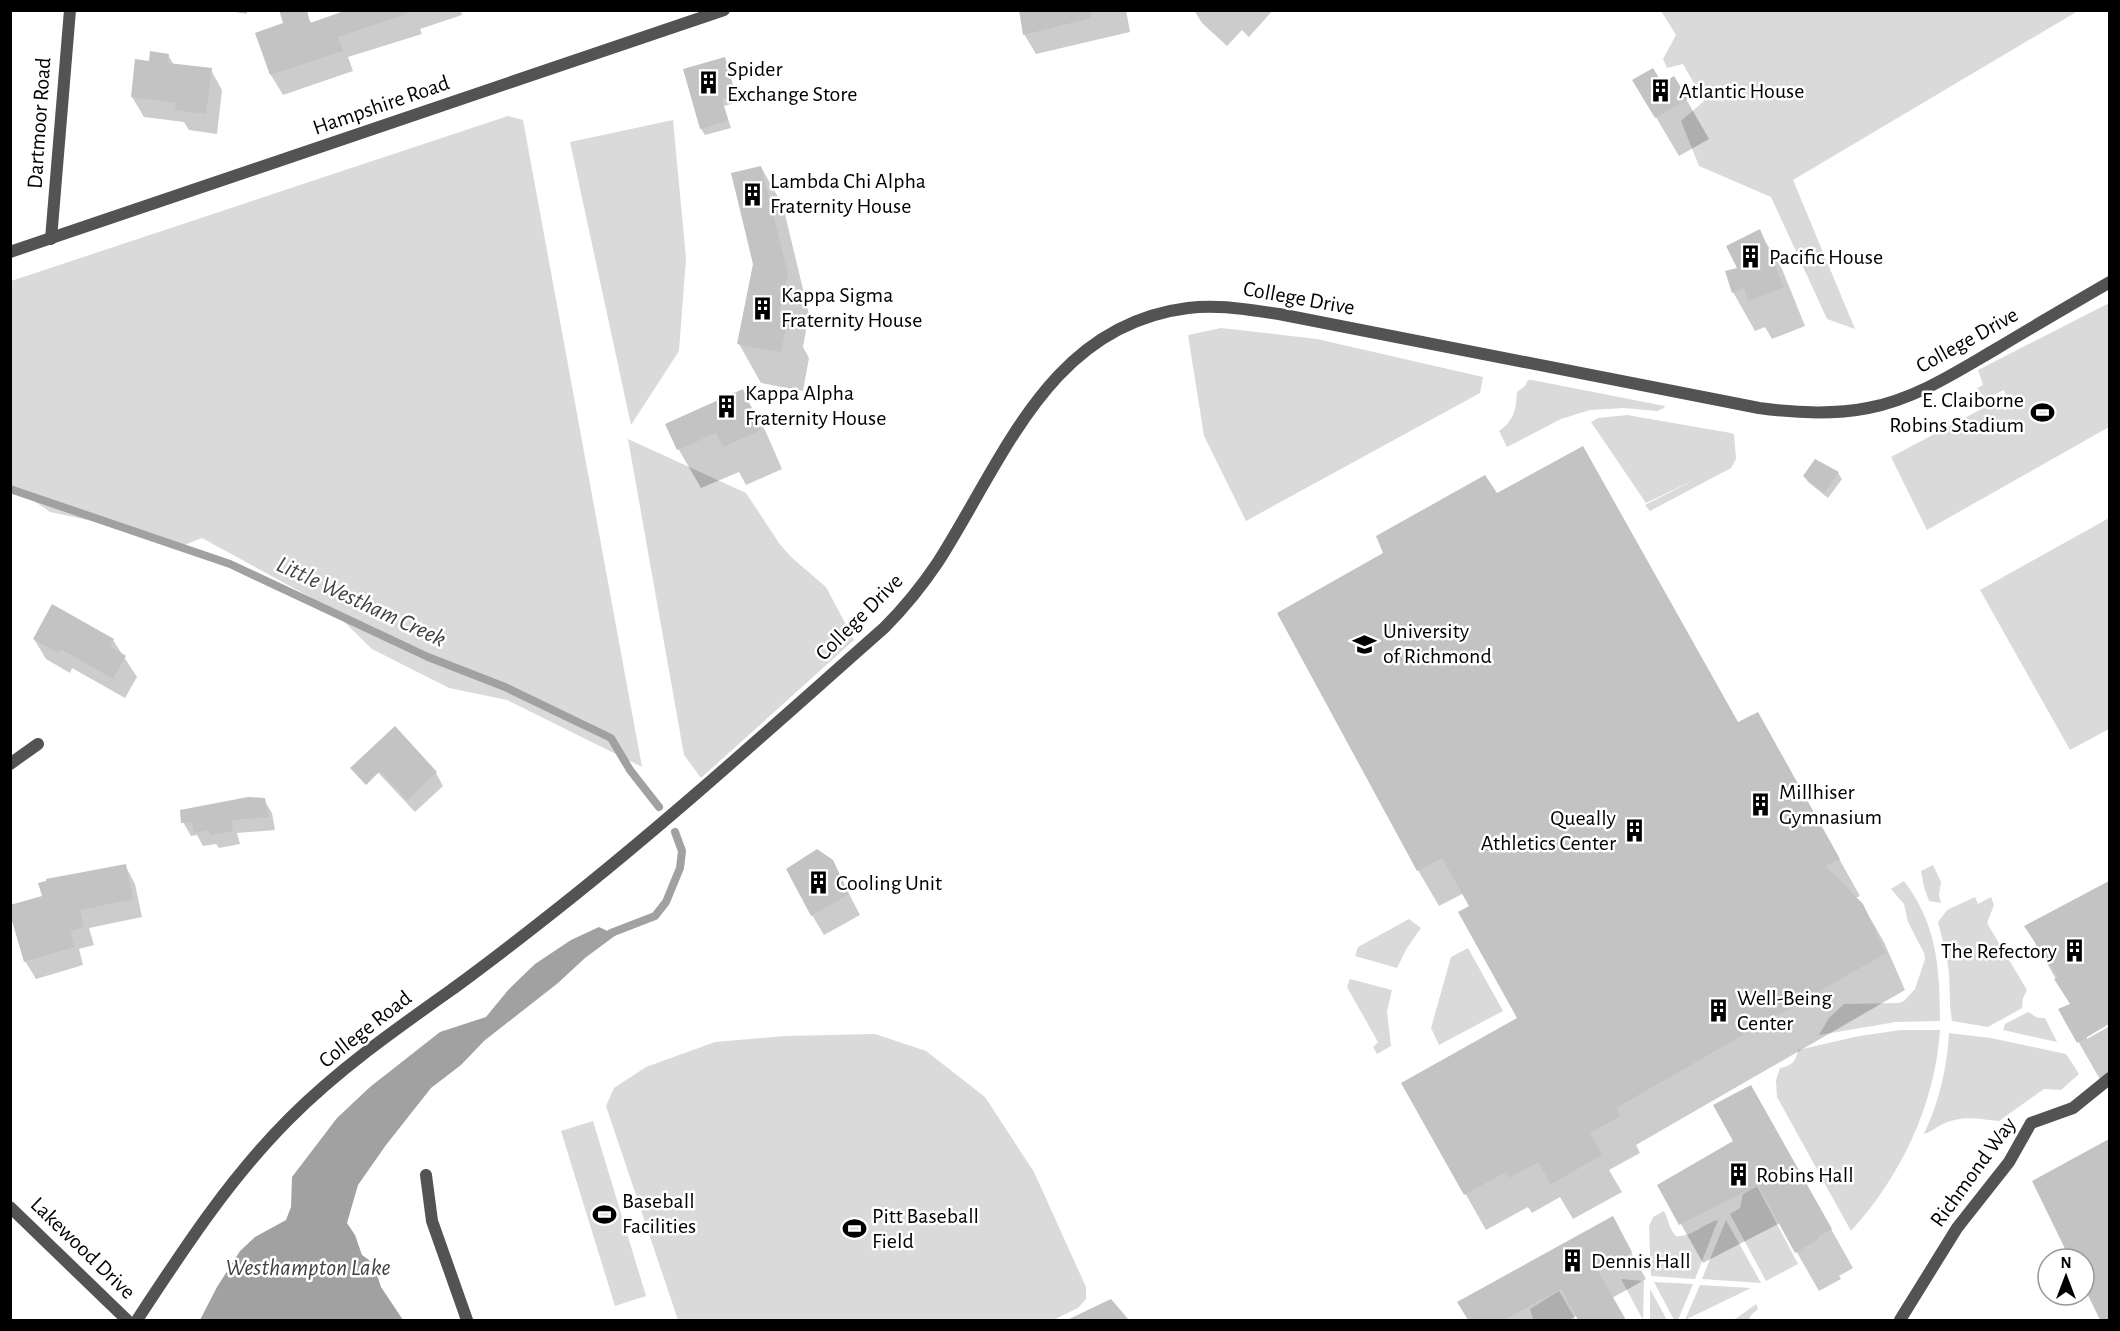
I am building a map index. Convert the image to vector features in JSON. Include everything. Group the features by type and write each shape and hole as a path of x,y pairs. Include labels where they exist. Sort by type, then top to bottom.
{"street":[{"name":"Dartmoor Road","path":"51,239 70,10"},
{"name":"Hampshire Road","path":"10,252 724,10"},
{"name":"College Drive","path":"667,818 884,628 906,605 937,563 1002,452 1027,412 1046,388 1073,361 1101,339 1124,325 1145,317 1208,306 1279,314 1792,413 1869,408 1906,397 1941,381 2109,282"},
{"path":"10,764 38,744"},
{"name":"College Road","path":"137,1320 219,1201 267,1142 310,1099 341,1071 540,923 667,818"},
{"name":"Richmond Way","path":"1900,1320 1957,1228 2009,1162 2031,1124 2073,1108 2109,1078"},
{"path":"426,1175 432,1221 467,1320"},
{"name":"Lakewood Drive","path":"10,1207 127,1320"}],"shaded area":[{"path":"1661,11 2078,11 1793,180 1855,329 1827,319 1771,197 1699,166 1681,121 1704,101 1683,64 1667,68 1663,59 1676,35"},
{"path":"508,116 523,120 642,767 507,700 449,688 372,649 330,608 202,538 177,548 139,531 50,512 11,485 11,281"},
{"path":"673,120 686,258 679,351 631,425 570,142"},
{"name":"E. Claiborne Robins Stadium","path":"2109,303 2109,427 1927,530 1891,457 2006,396 2004,390 1985,399 1977,388 1983,385 1978,370"},
{"path":"1221,328 1317,339 1483,377 1480,393 1246,521 1204,436 1188,335"},
{"path":"1528,380 1665,406 1657,411 1624,408 1590,410 1561,419 1507,447 1499,431 1511,419 1517,392 1525,386"},
{"path":"1627,415 1734,434 1736,459 1731,468 1650,511 1645,505 1696,479 1646,503 1591,422 1598,418"},
{"path":"628,439 746,493 779,543 791,557 826,587 854,640 701,778 684,755"},
{"path":"2109,518 2109,729 2070,750 1980,590"},
{"path":"1933,865 1941,882 1939,895 1941,903 1929,901 1924,887 1921,871"},
{"path":"1904,881 1915,897 1930,930 1939,983 1940,1021 1896,1022 1819,1035 1829,1018 1844,1004 1899,1003 1915,989 1925,959 1924,953 1908,922 1904,904 1891,889"},
{"path":"1975,897 1978,904 1991,897 1994,905 1987,923 2027,990 2022,1008 1988,1027 1952,1021 1949,973 1938,922 1947,910"},
{"path":"1409,919 1421,928 1397,968 1355,956 1358,947"},
{"path":"1468,948 1503,1011 1439,1045 1431,1028 1451,957"},
{"path":"1350,979 1392,990 1387,1011 1391,1046 1377,1054 1373,1047 1378,1042 1347,987"},
{"path":"2028,1012 2038,1018 2045,1018 2057,1042 2003,1030 2005,1024"},
{"path":"1901,1030 1940,1030 1931,1085 1923,1112 1900,1163 1869,1210 1851,1231 1777,1097 1776,1080 1780,1068 1792,1063 1798,1050 1859,1036"},
{"path":"1949,1033 1991,1038 2066,1054 2079,1074 2061,1090 2044,1089 1999,1121 1959,1119 1945,1123 1924,1134 1941,1085"},
{"name":"Pitt Baseball Field","path":"875,1034 926,1051 985,1097 1034,1172 1086,1287 1086,1299 1078,1308 1053,1320 678,1320 606,1106 614,1088 646,1067 715,1042 785,1036"},
{"name":"Baseball Facilities","path":"593,1121 646,1296 615,1306 561,1131"},
{"path":"1757,1186 1798,1264 1766,1281 1730,1214 1740,1208 1743,1194"},
{"path":"1664,1211 1676,1236 1687,1235 1718,1220 1695,1279 1651,1276 1649,1226 1653,1217"},
{"path":"1726,1220 1761,1283 1702,1279"},
{"path":"1621,1279 1644,1281 1643,1320"},
{"path":"1654,1282 1693,1284 1678,1320 1674,1320"},
{"path":"1700,1285 1751,1288 1685,1320"},
{"path":"1650,1289 1667,1320 1650,1320"},
{"path":"1559,1291 1576,1320 1531,1320 1533,1319 1530,1309"},
{"path":"1756,1304 1758,1309 1749,1320 1734,1320"}],"water":[{"name":"Westhampton Lake","path":"599,927 616,935 484,1041 461,1065 431,1088 358,1185 347,1223 355,1235 362,1255 373,1263 381,1287 403,1320 200,1320 217,1287 240,1251 255,1237 286,1220 291,1207 292,1177 337,1118 370,1087 440,1032 486,1017 509,989 535,964 571,940"}],"building":[{"path":"279,10 307,10 310,23 347,10 405,10 406,14 338,37 343,51 270,75 255,33 283,23"},
{"path":"1019,10 1091,10 1091,18 1023,35"},
{"path":"150,51 169,54 168,63 212,68 206,114 175,110 176,103 131,97 135,59 149,61"},
{"name":"Spider Exchange Store","path":"725,57 736,95 722,99 728,121 700,129 683,69"},
{"name":"Atlantic House","path":"1653,68 1662,83 1674,76 1688,99 1655,118 1632,80"},
{"path":"761,166 788,273 779,316 788,317 781,352 737,344 753,264 731,173"},
{"name":"Pacific House","path":"1760,229 1784,287 1748,301 1744,288 1732,293 1725,271 1737,268 1726,246"},
{"name":"Kappa Alpha Fraternity House","path":"743,389 761,430 723,447 716,433 677,450 665,424"},
{"path":"1583,446 1738,722 1758,712 1840,859 1826,866 1863,904 1886,953 1616,1108 1620,1116 1590,1133 1602,1155 1551,1184 1538,1162 1509,1178 1506,1172 1464,1195 1401,1083 1517,1018 1458,912 1469,906 1442,858 1417,871 1277,613 1383,553 1376,536 1485,475 1497,493"},
{"path":"1815,459 1839,472 1824,493 1803,476"},
{"path":"52,604 114,639 110,646 126,656 113,679 61,649 58,653 33,639"},
{"path":"395,726 437,772 407,800 380,771 366,785 350,768"},
{"path":"248,797 265,798 269,817 231,820 233,831 210,835 209,830 194,833 192,822 181,823 180,810"},
{"name":"Cooling Unit","path":"817,849 833,860 849,894 811,916 786,869"},
{"path":"126,864 133,899 80,910 84,927 70,931 74,947 24,962 10,914 10,905 42,896 38,883 46,879"},
{"name":"The Refectory","path":"2109,881 2109,1024 2077,1043 2058,1009 2070,1004 2054,979 2058,977 2024,926"},
{"name":"Robins Hall","path":"1751,1085 1832,1229 1795,1253 1758,1185 1679,1225 1657,1185 1733,1141 1713,1105"},
{"path":"2109,1139 2109,1320 2100,1320 2094,1307 2096,1307 2096,1247 2064,1247 2032,1181"},
{"name":"Dennis Hall","path":"1613,1216 1632,1252 1598,1271 1626,1320 1578,1320 1561,1289 1504,1320 1468,1320 1457,1302"},
{"path":"1111,1299 1129,1320 1067,1320"}],"waterway":[{"name":"Little Westham Creek","path":"10,489 230,564 428,657 505,687 611,738 630,770 659,807"},
{"name":"Little Westham Creek","path":"611,933 655,916 666,902 680,868 682,851 675,832"}],"place":[{"name":"Spider Exchange Store","path":"709,82"},
{"name":"Atlantic House","path":"1661,91"},
{"name":"Lambda Chi Alpha Fraternity House","path":"752,194"},
{"name":"Pacific House","path":"1751,257"},
{"name":"Kappa Sigma Fraternity House","path":"763,308"},
{"name":"Kappa Alpha Fraternity House","path":"727,406"},
{"name":"E. Claiborne Robins Stadium","path":"2042,413"},
{"name":"University of Richmond","path":"1365,644"},
{"name":"Millhiser Gymnasium","path":"1761,805"},
{"name":"Queally Athletics Center","path":"1634,831"},
{"name":"Cooling Unit","path":"818,883"},
{"name":"The Refectory","path":"2075,951"},
{"name":"Well-Being Center","path":"1719,1011"},
{"name":"Robins Hall","path":"1738,1175"},
{"name":"Baseball Facilities","path":"604,1214"},
{"name":"Pitt Baseball Field","path":"854,1229"},
{"name":"Dennis Hall","path":"1573,1261"}]}
